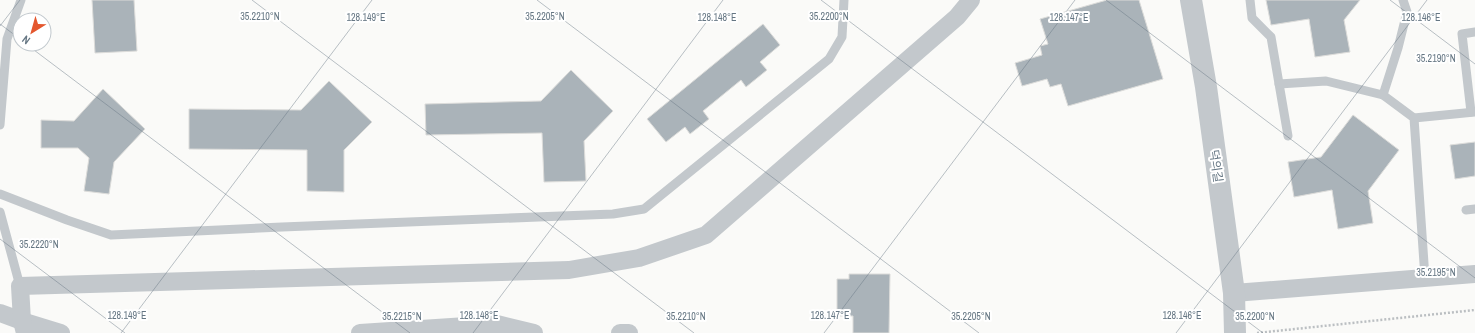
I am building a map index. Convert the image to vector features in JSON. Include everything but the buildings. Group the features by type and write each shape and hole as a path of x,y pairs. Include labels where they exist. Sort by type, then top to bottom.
{"street":[{"path":"24,327 20,286 569,270 639,258 706,236 957,18 971,0"},
{"name":"덕의길","path":"1191,0 1206,87 1234,293 1235,333"},
{"path":"1234,293 1475,274"},
{"path":"0,313 24,327 61,333"},
{"path":"360,333 497,324 534,333"},
{"path":"620,333 629,333"}],"lane":[{"path":"0,125 7,39 21,0"},
{"path":"0,194 111,235 613,214 644,209 829,59 842,37 844,0"},
{"path":"1250,0 1252,18 1271,38 1288,136"},
{"path":"1383,95 1398,48 1407,12 1403,0"},
{"path":"1279,84 1326,81 1383,95 1414,118 1473,112 1462,34 1475,32"},
{"path":"1414,118 1425,278"},
{"path":"0,212 20,286"}],"path":[{"path":"1257,333 1475,310"}]}
